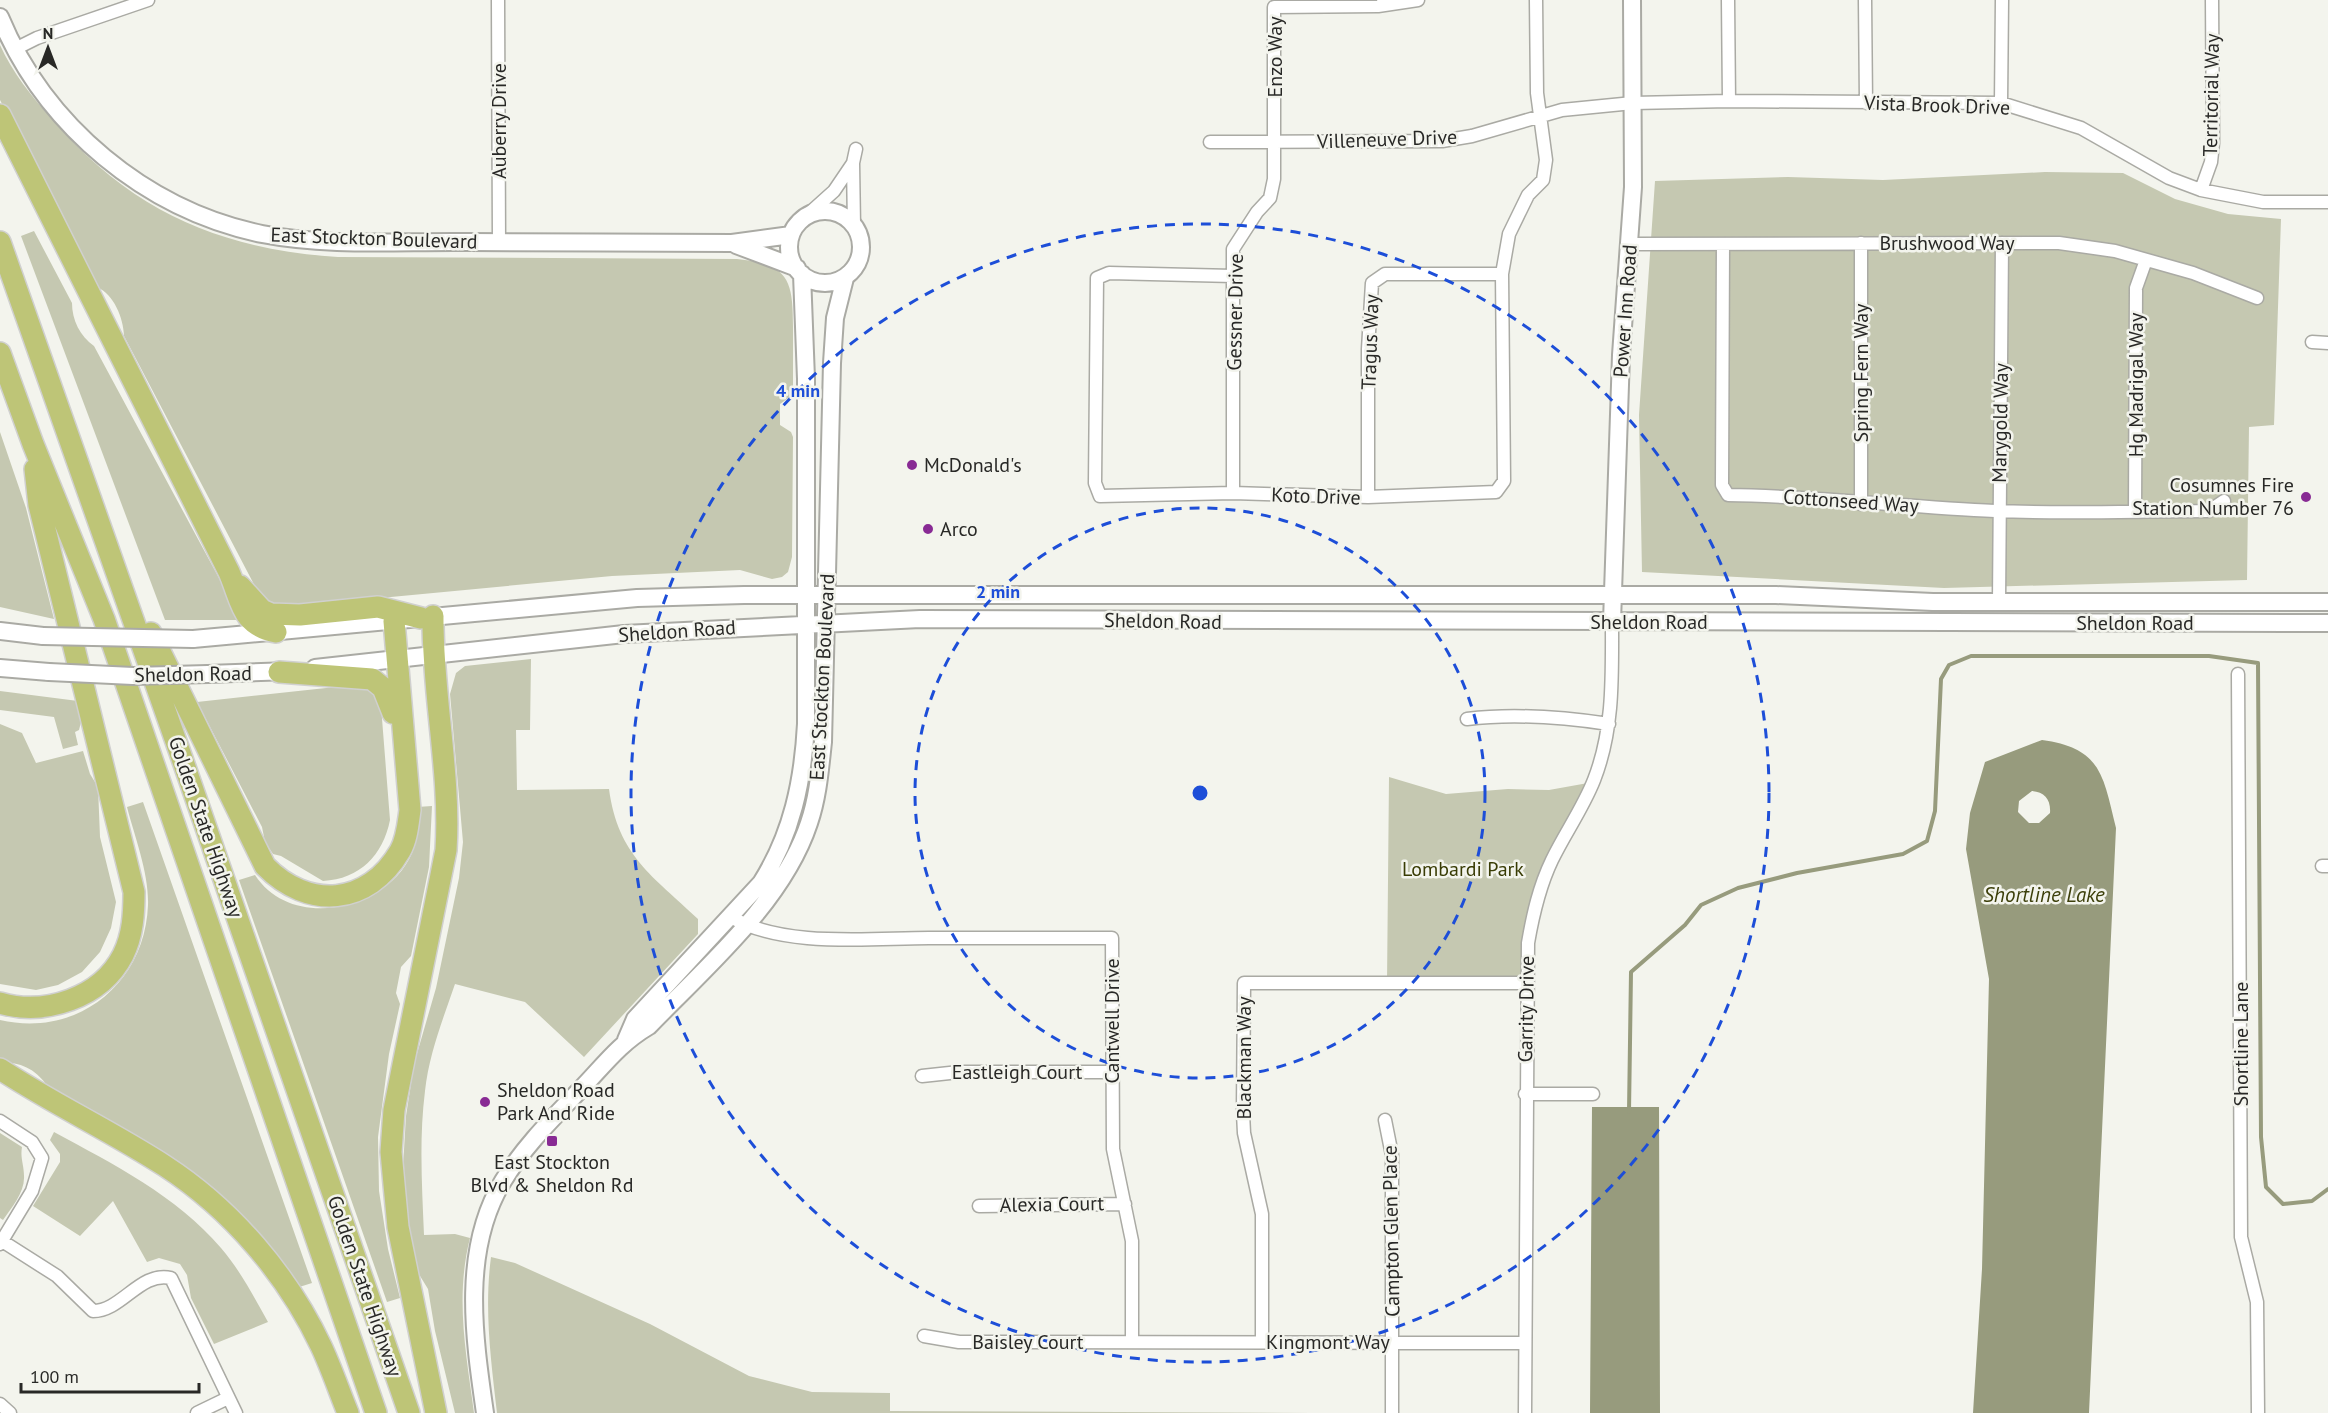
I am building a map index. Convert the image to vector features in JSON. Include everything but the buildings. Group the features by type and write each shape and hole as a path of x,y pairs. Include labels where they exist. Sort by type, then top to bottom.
{"highway":[{"path":"0,115 229,572 248,618 254,625 276,632"},
{"name":"Golden State Highway","path":"0,243 409,1413"},
{"name":"Golden State Highway","path":"0,353 33,444 104,620 376,1413"},
{"path":"0,1003 42,1007 64,1003 96,986 111,974 123,955 134,913 134,892 39,505 33,444"},
{"path":"106,542 265,866 277,878 293,888 327,896 346,895 363,889 378,880 401,849 410,810 395,660 394,621"},
{"path":"229,572 262,610 271,614 300,615 378,607 427,617 447,819 446,850 394,1110 391,1152 398,1227 436,1413"},
{"path":"279,672 372,679 383,688 402,736"},
{"path":"0,1069 166,1166 229,1217 258,1249 302,1311 321,1345 348,1413"}],"main road":[{"name":"Power Inn Road","path":"1612,622 1621,355 1630,244 1633,103 1632,0"},
{"name":"East Stockton Boulevard","path":"0,17 15,49 45,95 91,146 145,187 179,206 220,222 262,234 301,239 732,243 791,235"},
{"path":"825,211 846,218 854,226 861,248 856,264 845,278 828,284 810,280 791,258 791,235 804,218 825,211"},
{"name":"East Stockton Boulevard","path":"626,1040 635,1019 749,899 774,861 796,805 802,777 806,724 804,594 806,379 800,271 732,243"},
{"name":"East Stockton Boulevard","path":"485,1413 475,1340 473,1300 479,1252 490,1211 502,1183 525,1150 626,1040 649,1026 773,895 796,855 810,821 818,787 823,742 835,318 845,278"},
{"path":"806,379 815,381 820,391 820,473 828,503"},
{"name":"Sheldon Road","path":"0,631 43,636 193,639 637,598 804,594 1776,595 1933,602 2328,602"},
{"name":"Sheldon Road","path":"0,668 133,676 279,672 624,634 920,619 2328,622"}],"street":[{"path":"15,49 38,38 148,0"},
{"name":"Auberry Drive","path":"498,0 499,242"},
{"name":"Enzo Way","path":"1275,142 1274,7 1378,6 1418,0"},
{"name":"Koto Drive","path":"1233,276 1109,273 1097,278 1095,292 1095,483 1100,496 1233,494 1368,497 1496,492 1504,481 1502,274 1509,234 1528,195 1543,180 1546,146 1537,93 1536,0"},
{"path":"1728,0 1729,101"},
{"path":"1865,0 1866,103"},
{"path":"2001,103 2002,0"},
{"name":"Territorial Way","path":"2202,190 2211,162 2213,143 2212,0"},
{"name":"Vista Brook Drive","path":"1633,103 1729,101 2001,103 2081,128 2169,178 2202,190 2234,198 2263,201 2328,202"},
{"name":"Villeneuve Drive","path":"1209,142 1442,141 1472,136 1541,114 1633,103"},
{"name":"Gessner Drive","path":"1233,494 1233,249 1257,212 1270,198 1274,179 1275,142"},
{"path":"804,218 834,191 852,163 856,149"},
{"path":"852,163 854,226"},
{"name":"Spring Fern Way","path":"1861,243 1861,504"},
{"name":"Marygold Way","path":"1999,602 2002,243"},
{"name":"Brushwood Way","path":"1630,244 2059,243 2115,251 2193,273 2257,298"},
{"name":"Cottonseed Way","path":"1722,244 1722,485 1728,495 1778,495 1861,504 1998,512 2209,511 2224,501"},
{"name":"Hg Madrigal Way","path":"2135,511 2136,288 2146,260"},
{"name":"Tragus Way","path":"1368,497 1368,349 1372,284 1385,274 1502,274"},
{"path":"2312,342 2328,342"},
{"name":"Garrity Drive","path":"1525,1413 1525,1094 1528,943 1540,888 1595,778 1609,724 1612,691 1612,622"},
{"name":"Shortline Lane","path":"2238,674 2241,1237 2257,1302 2258,1413"},
{"path":"1467,719 1492,716 1555,716 1609,724"},
{"name":"Cantwell Drive","path":"731,916 746,926 799,936 832,938 1112,938 1113,1149 1132,1242 1132,1342"},
{"name":"Blackman Way","path":"1262,1342 1262,1214 1244,1133 1244,983 1526,983"},
{"name":"Eastleigh Court","path":"922,1076 959,1072 1112,1072"},
{"path":"1525,1094 1593,1094"},
{"name":"Campton Glen Place","path":"1385,1120 1392,1155 1392,1413"},
{"path":"0,1121 32,1142 42,1158 32,1191 1,1243 57,1276 93,1311 106,1311 132,1290 161,1275 171,1278 236,1413"},
{"name":"Alexia Court","path":"979,1206 1125,1204"},
{"name":"Baisley Court","path":"924,1336 959,1342 1132,1342"},
{"name":"Kingmont Way","path":"1132,1342 1525,1343"},
{"path":"197,1413 228,1398"},
{"path":"0,1404 10,1413"}],"green space":[{"path":"0,45 16,74 52,119 82,151 113,178 146,201 180,219 216,234 254,245 295,253 338,257 737,259 754,261 778,270 789,286 793,311 793,388 791,396 780,404 780,425 791,432 793,437 792,557 788,572 782,577 772,579 740,570 612,576 285,607 268,604 258,592 124,336 122,321 113,301 97,287 0,100"},
{"path":"2045,172 2123,173 2175,199 2228,214 2281,219 2274,425 2249,427 2247,580 1944,588 1642,572 1639,415 1655,181 1788,177 1883,180"},
{"path":"34,231 72,303 73,315 78,327 94,346 240,617 238,620 165,620 21,236"},
{"path":"0,432 26,508 54,619 0,607"},
{"path":"531,659 530,730 516,730 517,790 609,789 620,832 629,848 652,877 698,919 698,934 584,1057 525,1002 455,984 437,1037 427,1077 423,1109 422,1163 424,1235 455,1234 470,1238 463,1282 463,1325 474,1413 455,1413 435,1331 428,1289 417,1271 407,1218 403,1167 406,1116 414,1064 436,988 459,878 463,842 450,694 456,673 465,666"},
{"path":"354,685 371,692 381,706 390,820 382,844 368,863 348,876 323,881 281,856 273,854 265,842 262,827 197,702"},
{"path":"0,691 78,701 82,718 79,730 75,732 78,745 63,749 54,717 0,710"},
{"path":"0,724 22,733 36,763 83,751 90,774 98,787 100,837 116,902 111,928 100,952 82,972 58,985 36,990 0,984"},
{"name":"Lombardi Park","path":"1389,777 1446,794 1508,789 1549,790 1588,783 1540,880 1531,906 1525,932 1523,957 1526,983 1387,983"},
{"path":"143,802 312,1283 296,1288 272,1254 49,1089 31,1070 0,1059 0,1020 28,1023 55,1021 80,1012 102,999 120,981 134,959 144,933 148,893 144,868 127,807"},
{"path":"432,806 429,867 411,956 401,967 396,993 400,1004 389,1054 378,1137 379,1191 388,1249 400,1298 387,1302 239,880 255,875 271,893 292,904 315,908 338,907 362,900 383,888 400,873 412,853 415,842 417,807"},
{"path":"54,1132 143,1182 185,1212 228,1256 268,1322 214,1344 191,1298 187,1275 180,1264 159,1258 147,1262 113,1201 80,1236 33,1206 60,1162 60,1154 50,1140"},
{"path":"0,1133 22,1147 24,1176 20,1194 3,1220 0,1218"},
{"path":"491,1257 515,1263 650,1324 749,1376 812,1392 890,1393 890,1411 1312,1413 497,1413 488,1316"}],"water":[{"name":"Shortline Lake","path":"2042,740 2077,750 2097,768 2103,779 2116,828 2089,1413 1973,1413 1982,1269 1989,979 1966,849 1970,813 1985,762","holes":["2032,791 2040,793 2049,804 2050,813 2039,823 2029,823 2018,812 2019,801"]},
{"path":"1592,1107 1659,1107 1660,1413 1590,1413"}],"waterway":[{"path":"1629,1112 1631,972 1685,925 1701,905 1738,888 1797,873 1903,854 1927,841 1935,811 1941,679 1949,665 1971,656 2209,656 2258,663 2261,1137 2266,1187 2283,1204 2312,1201 2328,1189"}],"place":[{"name":"McDonald's","path":"912,465"},
{"name":"Cosumnes Fire Station Number 76","path":"2306,497"},
{"name":"Arco","path":"928,529"},
{"name":"Sheldon Road Park And Ride","path":"485,1102"},
{"name":"East Stockton Blvd & Sheldon Rd","path":"552,1141"}]}
